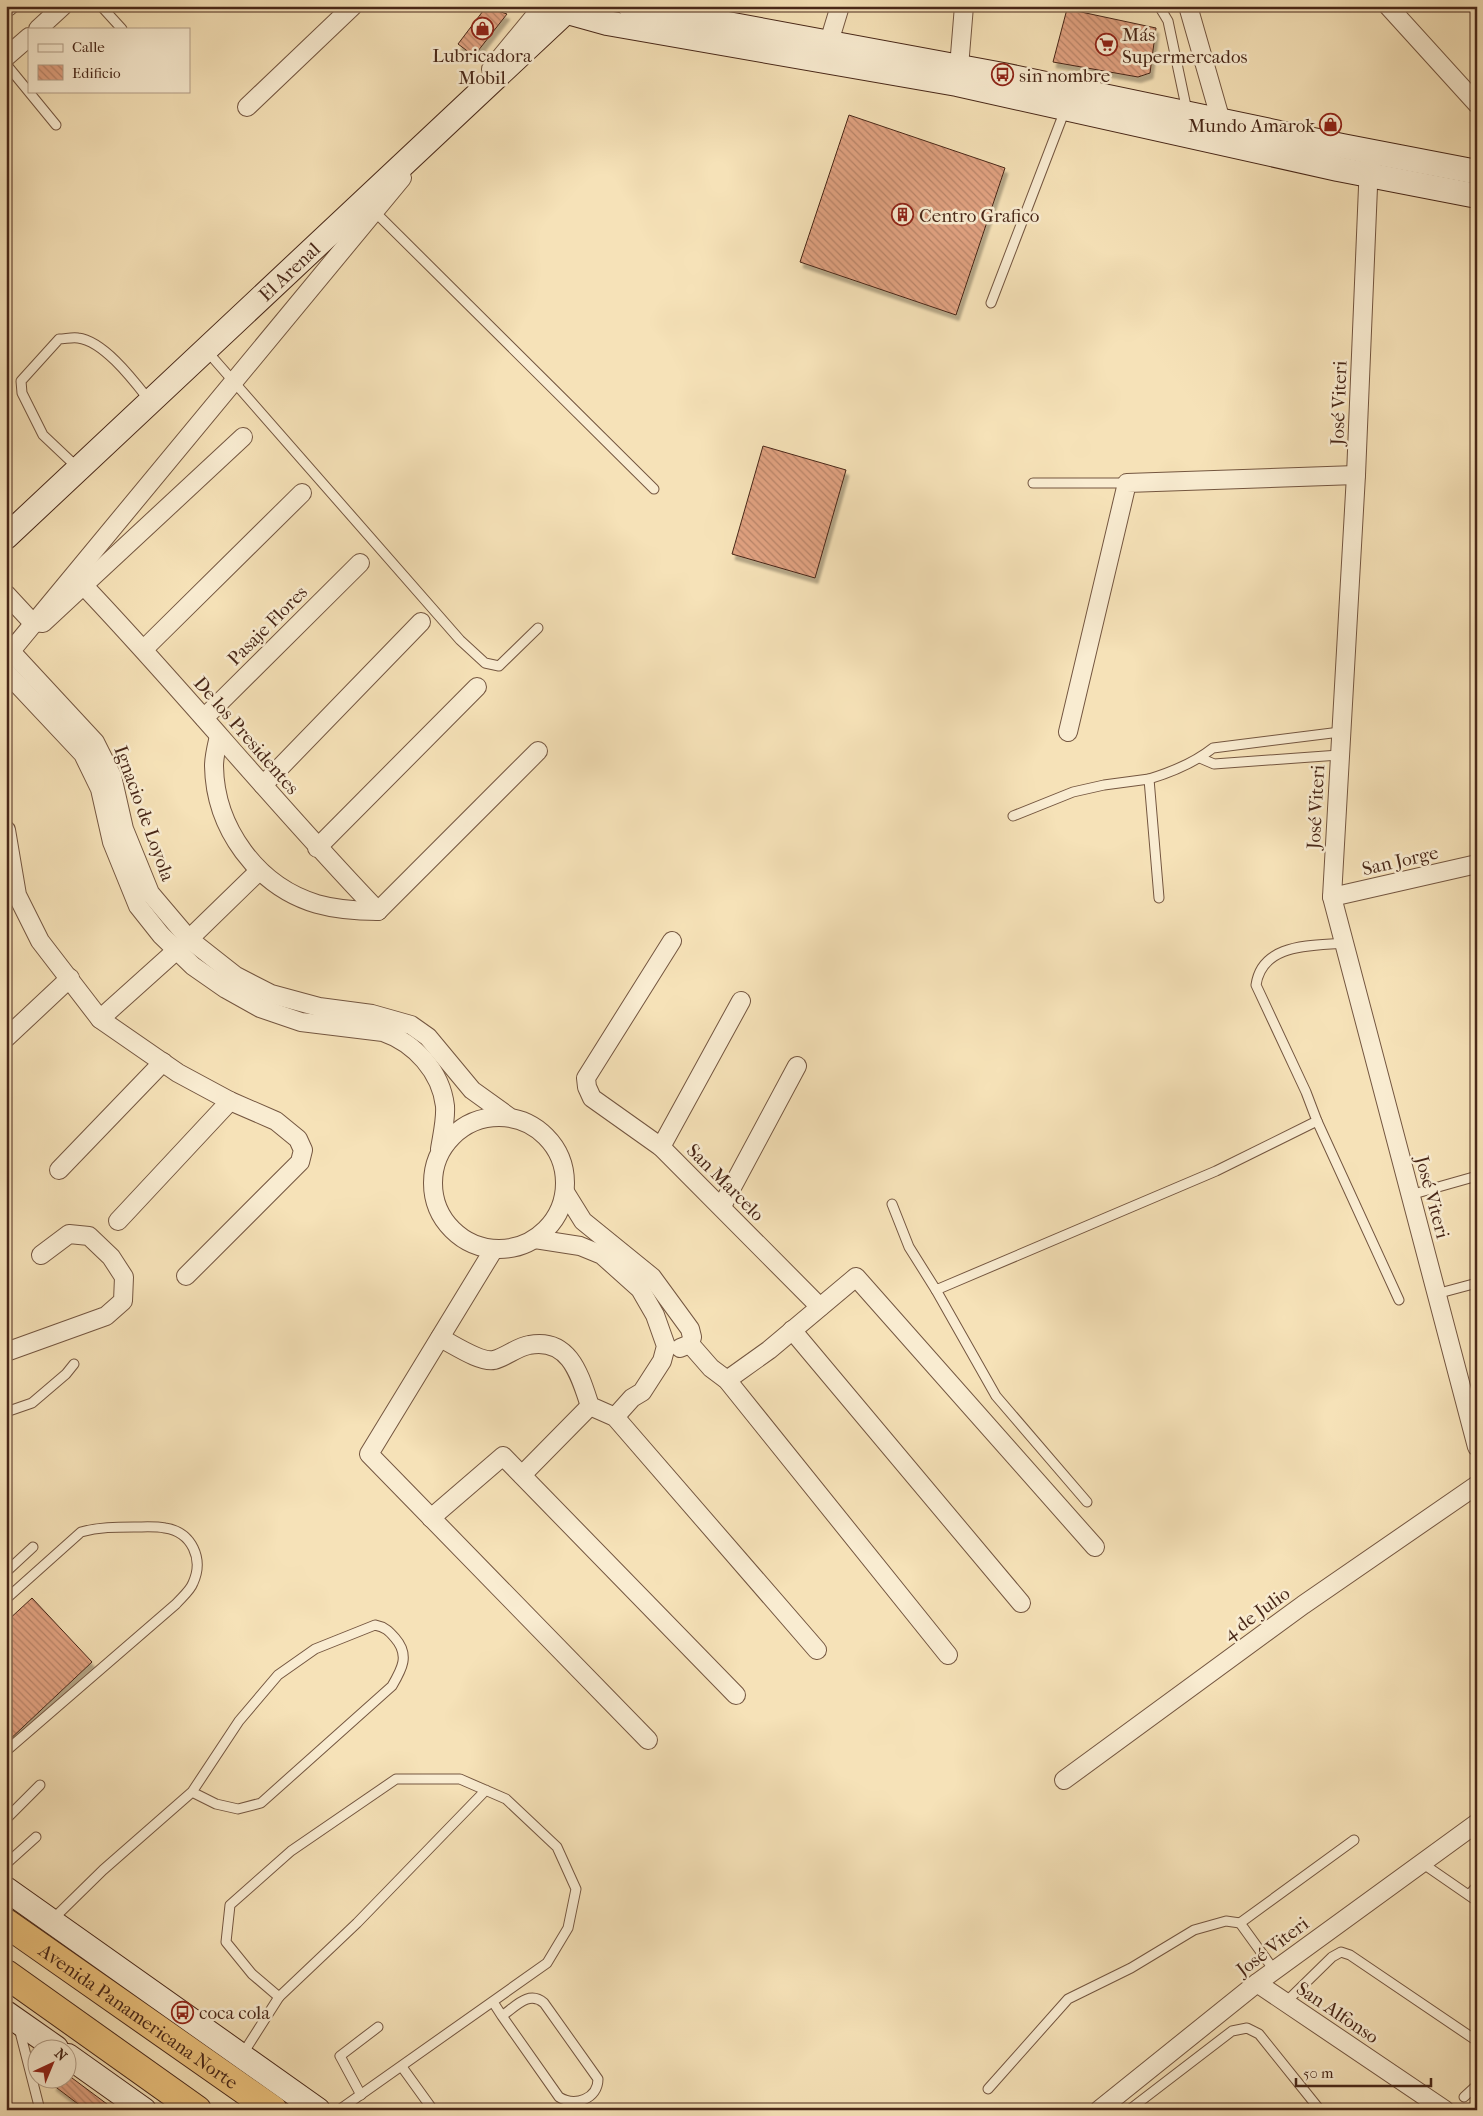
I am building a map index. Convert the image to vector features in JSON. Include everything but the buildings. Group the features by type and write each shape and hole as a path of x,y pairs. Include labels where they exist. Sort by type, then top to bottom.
{"highway":[{"name":"Avenida Panamericana Norte","path":"6,1923 272,2110"},
{"path":"6,1974 197,2110"}],"main road":[{"path":"630,6 959,66 1221,121 1477,196"},
{"path":"557,8 607,23 958,84 1066,107 1369,163 1477,172"},
{"name":"El Arenal","path":"7,535 364,201 557,8"},
{"name":"Avenida Panamericana Norte","path":"6,1889 318,2110"},
{"path":"12,2017 42,2038"},
{"path":"78,2063 144,2110"}],"street":[{"path":"39,28 63,6"},
{"path":"247,107 353,6"},
{"path":"829,42 840,6"},
{"path":"959,66 964,6"},
{"path":"1188,6 1221,121"},
{"path":"1391,7 1477,104"},
{"path":"6,657 557,8"},
{"path":"6,57 28,38"},
{"name":"José Viteri","path":"1369,163 1356,475 1332,897 1477,1447"},
{"path":"6,594 32,622 43,623 243,437"},
{"path":"1068,732 1127,484 1356,475"},
{"path":"144,649 302,493"},
{"name":"Pasaje Flores","path":"204,718 360,563"},
{"name":"De los Presidentes","path":"84,586 144,649 317,848 378,911"},
{"path":"263,785 421,622"},
{"name":"Ignacio de Loyola","path":"6,646 95,742 112,776 117,831"},
{"name":"Ignacio de Loyola","path":"6,672 83,754 117,831 150,893 200,970 260,1008 314,1024 383,1032 403,1041 422,1057 440,1084 445,1108 440,1149"},
{"path":"317,848 477,687"},
{"path":"219,736 214,764 216,793 224,820 240,846 259,871 281,888 316,904 347,910 378,911 538,751"},
{"path":"6,830 12,900 40,941 100,1018 178,1073 230,1101 276,1121 298,1138 303,1150 300,1162 186,1276"},
{"name":"San Jorge","path":"1332,897 1477,864"},
{"path":"100,1018 259,871"},
{"name":"San Marcelo","path":"672,941 586,1078 586,1087 592,1098 661,1147 722,1206 820,1307"},
{"name":"Ignacio de Loyola","path":"182,944 271,994 319,1006 372,1014 411,1024 434,1044 472,1090 508,1116"},
{"path":"6,1038 70,978"},
{"path":"661,1147 741,1001"},
{"path":"314,1024 319,1006"},
{"path":"58,1170 163,1062"},
{"path":"722,1206 796,1066"},
{"path":"118,1222 230,1101"},
{"path":"488,1116 508,1116 528,1123 545,1135 558,1152 564,1172 565,1192 559,1212 548,1228 534,1239 515,1248 494,1250 472,1244 454,1232 440,1214 432,1193 433,1170 440,1149 460,1127 488,1116"},
{"path":"565,1192 583,1221 652,1277 690,1329 692,1338 690,1344"},
{"path":"12,1350 106,1316 123,1301 124,1277 112,1257 89,1236 69,1234 41,1255"},
{"path":"534,1239 580,1246 602,1255 640,1289 655,1315 666,1346 662,1361 642,1392 632,1398 615,1417"},
{"path":"494,1250 369,1454 648,1740"},
{"path":"727,1380 769,1350 856,1278 1095,1547"},
{"path":"792,1330 1021,1603"},
{"path":"440,1338 480,1358 492,1360 529,1345 550,1344 562,1352 576,1366 590,1406 615,1417 817,1650"},
{"path":"666,1346 674,1350 690,1344"},
{"path":"690,1344 711,1368 727,1380 948,1655"},
{"path":"522,1475 590,1406"},
{"path":"431,1518 503,1456 736,1695"},
{"name":"4 de Julio","path":"1064,1780 1303,1605 1477,1485"},
{"name":"José Viteri","path":"1098,2110 1274,1970 1477,1822"},
{"name":"San Alfonso","path":"1257,1983 1436,2107"}],"lane":[{"path":"101,6 121,28"},
{"path":"1159,6 1168,21 1188,114"},
{"path":"6,64 28,91"},
{"path":"29,92 56,125"},
{"path":"991,303 1066,107"},
{"path":"364,201 654,489"},
{"path":"79,469 43,435 22,393 21,381 59,339 80,338 100,348 131,376 150,402"},
{"path":"206,350 460,640 485,663 499,666 538,628"},
{"path":"1033,483 1127,484"},
{"path":"1013,816 1073,792 1104,785 1149,779 1171,772 1200,758 1213,748 1340,732"},
{"path":"1200,758 1214,764 1339,755"},
{"path":"1149,779 1159,898"},
{"path":"1344,943 1307,946 1277,953 1258,971 1256,985 1399,1300"},
{"path":"936,1290 1216,1171 1317,1121"},
{"path":"1410,1195 1477,1176"},
{"path":"892,1204 909,1247 936,1290 996,1396 1087,1502"},
{"path":"1436,1294 1477,1283"},
{"path":"6,1412 32,1403 66,1374 74,1364"},
{"path":"6,1599 81,1532 94,1528 166,1528 181,1533 190,1540 198,1559 198,1570 192,1585 176,1604 6,1751"},
{"path":"6,1572 33,1547"},
{"path":"52,1921 103,1870 192,1792 239,1721 278,1675 315,1649 375,1625 383,1626 399,1642 404,1652 404,1661 401,1672 392,1686 260,1803 238,1810 216,1804 192,1792"},
{"path":"279,1997 252,1974 226,1942 230,1905 291,1851 396,1779 460,1778 506,1799 557,1847 576,1889 568,1928 547,1963 339,2110"},
{"path":"6,1819 40,1785"},
{"path":"242,2055 279,1997 357,1923 486,1790"},
{"path":"6,1864 36,1837"},
{"path":"988,2089 1068,1999 1131,1968 1194,1930 1226,1921 1240,1923 1354,1840"},
{"path":"1422,1863 1473,1898 1477,1886"},
{"path":"1240,1923 1274,1970"},
{"path":"1286,2002 1332,1957 1341,1952 1350,1954 1477,2042"},
{"path":"493,2002 502,2016 559,2097 568,2103 576,2103 595,2093 598,2079 538,1997 529,1997 502,2016"},
{"path":"12,2017 40,2110"},
{"path":"361,2095 340,2056 378,2027"},
{"path":"1129,2110 1232,2031 1246,2028 1258,2034 1320,2110"},
{"path":"402,2067 433,2110"},
{"path":"1464,2097 1477,2085"}],"place":[{"name":"Lubricadora Mobil","path":"482,29"},
{"name":"Más Supermercados","path":"1106,45"},
{"name":"sin nombre","path":"1003,75"},
{"name":"Mundo Amarok","path":"1331,125"},
{"name":"Centro Grafico","path":"903,215"},
{"name":"coca cola","path":"183,2012"}]}
